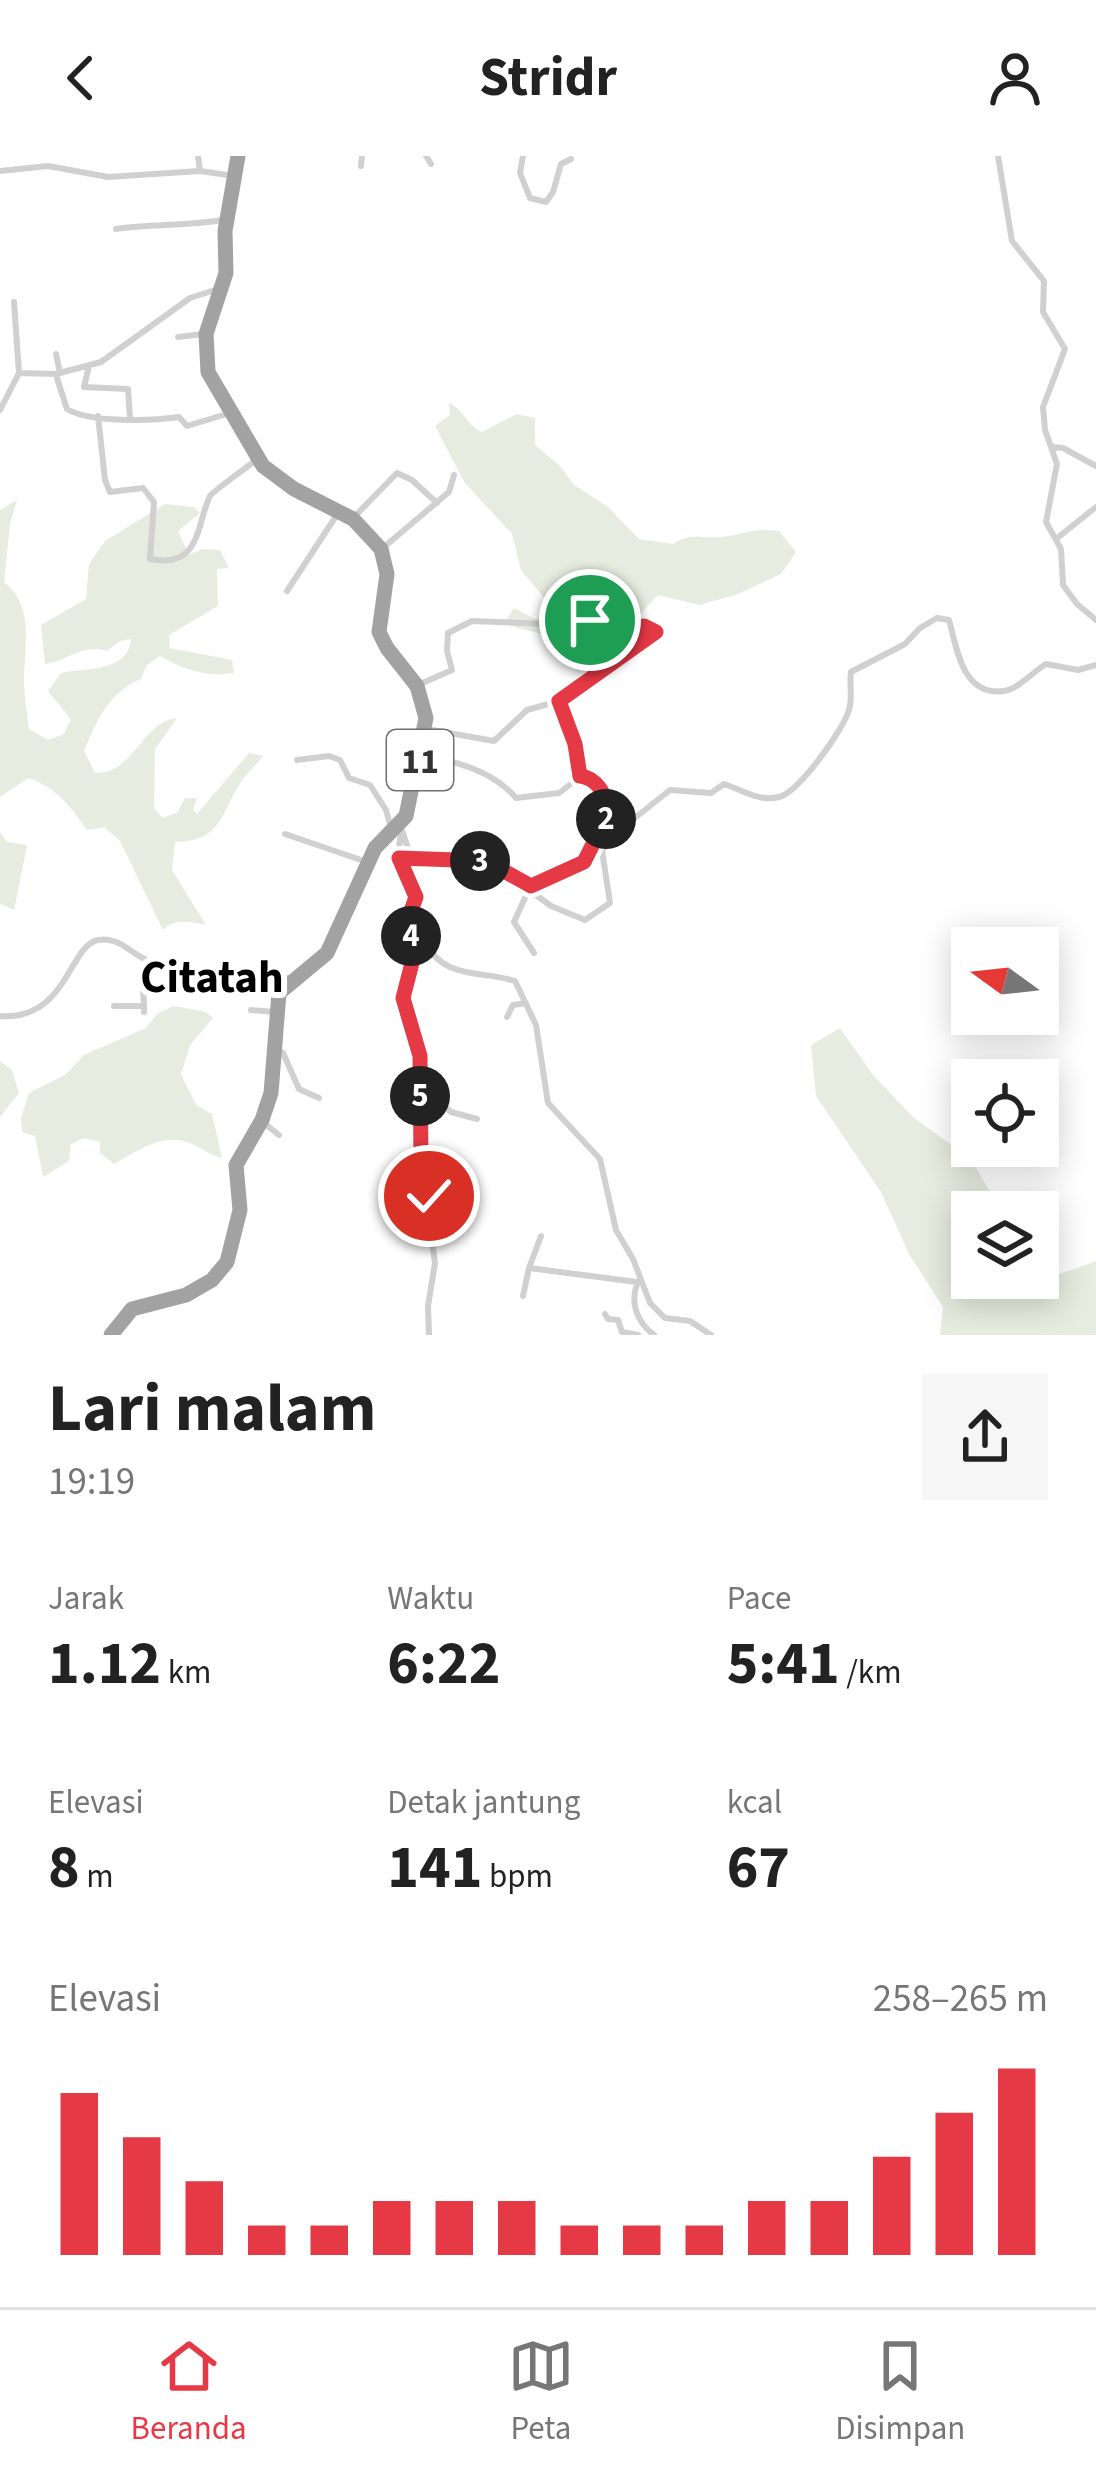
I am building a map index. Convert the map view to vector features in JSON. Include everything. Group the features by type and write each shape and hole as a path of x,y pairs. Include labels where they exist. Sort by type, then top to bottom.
{"highway":[{"path":"238,156 226,220 227,259 206,334 208,373 257,459 280,481 347,515 381,549"},
{"name":"11","path":"112,1335 127,1312 186,1294 212,1280 226,1262 240,1210 236,1165 262,1120 271,1093 280,993 327,953 368,862 399,826 425,710 417,686 379,632 387,574 381,549"}],"street":[{"path":"45,166 47,156"},
{"path":"198,156 200,170"},
{"path":"361,166 362,156"},
{"path":"425,156 431,164"},
{"path":"523,156 520,173 530,198 537,202 546,202 554,193 561,164 571,159"},
{"path":"998,156 1012,241 1044,281 1043,312 1065,349 1043,406 1045,430 1057,464 1046,522 1061,549 1063,585 1096,620"},
{"path":"0,171 45,166 132,178 200,170 237,177"},
{"path":"116,229 141,224 176,228 226,220"},
{"path":"19,373 58,373 101,362 190,298 221,288"},
{"path":"0,410 19,373 14,302"},
{"path":"178,337 206,334"},
{"path":"56,354 70,412 178,417 187,426 230,413"},
{"path":"89,365 84,387 128,389 130,418"},
{"path":"98,416 110,492 143,488 154,502 149,559 165,561 186,551 199,534 213,491 257,459"},
{"path":"1053,447 1094,462"},
{"path":"287,591 347,515 397,473 437,502"},
{"path":"381,549 452,488 454,475"},
{"path":"1056,539 1096,507"},
{"path":"417,686 452,670 448,633 472,622 571,625 604,614 656,632 559,701 527,710 494,740 420,742"},
{"path":"534,952 514,922 530,888 602,850 670,790 711,793 724,784 760,798 783,796 819,761 847,716 851,672 905,644 930,621 950,620 955,651 969,680 988,689 1004,691 1046,664 1078,670 1096,664"},
{"path":"559,701 575,744 580,776"},
{"path":"420,742 473,767 489,780 503,782 516,798 559,793 580,776 591,778 609,812 584,862"},
{"path":"298,760 328,756 340,760 349,778 370,785 399,826 411,858"},
{"path":"399,826 399,858 416,897 427,946 451,968 470,976 515,981 539,1040 545,1097 599,1159 616,1230 650,1304 661,1316 689,1322 711,1335"},
{"path":"284,834 368,862"},
{"path":"399,858 486,861 555,908 586,920 610,903 602,850"},
{"path":"416,897 411,911 412,963 403,998 418,1048 421,1161 435,1263 429,1335"},
{"path":"0,1016 22,1016 38,1008 94,941 120,943 146,960 214,973 293,978"},
{"path":"114,1006 144,1009 146,960"},
{"path":"507,1017 513,1005 526,1003"},
{"path":"251,1010 275,1012"},
{"path":"272,1047 283,1053 299,1089 319,1097"},
{"path":"420,1107 428,1098 436,1098 451,1112 477,1119"},
{"path":"262,1120 279,1135"},
{"path":"523,1296 541,1236"},
{"path":"529,1268 638,1278"},
{"path":"638,1278 634,1306 640,1332"},
{"path":"605,1314 618,1320 622,1332 654,1335"}],"shaded area":[{"path":"449,403 482,432 517,414 535,418 535,445 639,539 673,544 691,537 769,530 779,531 796,552 781,574 700,605 658,595 640,614 594,625 568,640 517,628 506,620 514,608 535,619 568,618 556,612 521,570 512,534 465,483 435,426 450,415"},
{"path":"17,500 4,582 24,615 29,729 48,740 64,734 71,719 48,691 61,673 105,667 128,650 131,639 107,651 83,651 45,664 41,625 86,599 89,564 105,541 165,504 194,507 200,513 178,531 189,555 202,549 220,550 229,568 217,569 218,606 169,635 170,648 232,660 234,673 196,671 160,656 147,665 141,679 112,699 84,751 95,773 108,771 129,757 154,729 177,718 155,749 154,808 163,818 178,812 185,798 197,798 193,810 197,814 249,753 263,756 212,830 175,842 172,870 206,925 177,922 163,930 120,841 104,827 87,830 46,786 28,778 0,797 0,510"},
{"path":"0,832 7,842 27,845 14,910 0,904"},
{"path":"174,1006 206,1012 213,1018 190,1045 181,1074 196,1105 212,1114 222,1158 174,1140 154,1143 114,1164 100,1153 100,1142 84,1138 71,1144 69,1161 43,1177 35,1136 22,1132 29,1093 65,1075 84,1055 146,1028 158,1013"},
{"path":"840,1028 873,1075 914,1118 951,1145 951,1167 976,1167 989,1191 951,1191 951,1299 1059,1299 1059,1273 1096,1261 1096,1335 940,1335 943,1307 909,1254 881,1192 816,1096 811,1045"},
{"path":"0,1061 12,1070 19,1093 0,1117"}],"district":[{"name":"Citatah","path":"212,976"}],"route":[{"path":"429,1196 421,1161 420,1056 403,998 412,963 411,911 416,897 399,858 486,861 531,886 584,862 609,812 599,787 591,778 580,776 575,744 559,701 656,632 644,626 635,628 615,615 600,614 590,620"}]}
